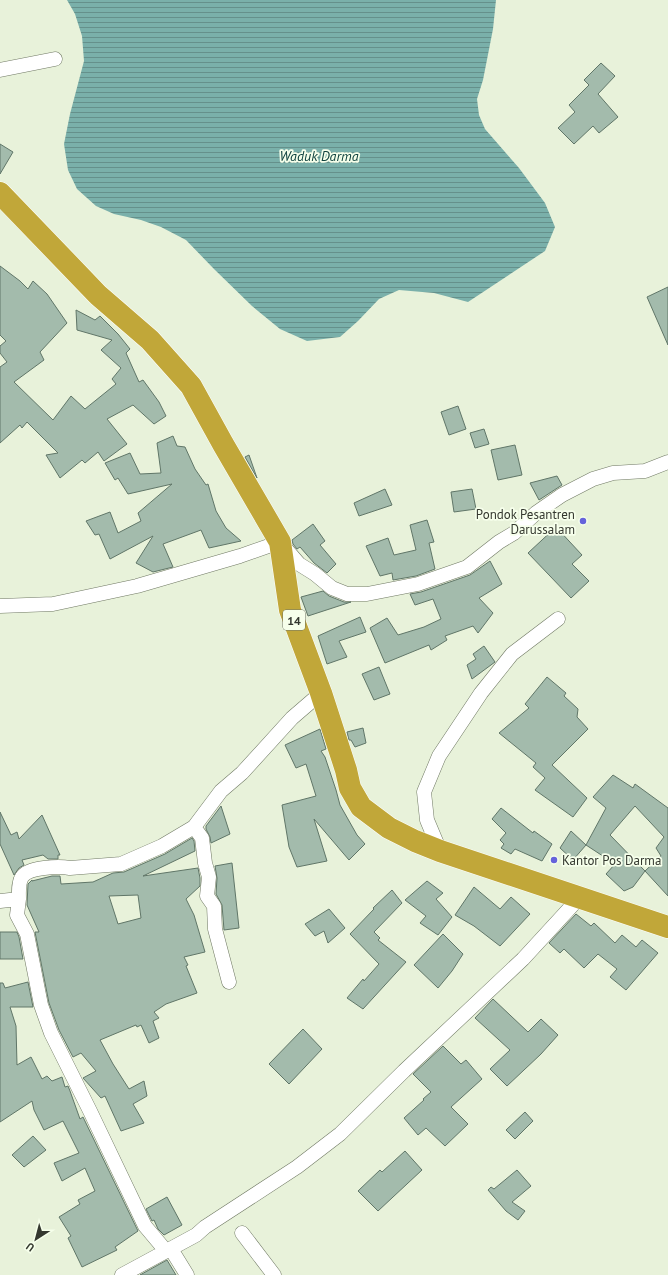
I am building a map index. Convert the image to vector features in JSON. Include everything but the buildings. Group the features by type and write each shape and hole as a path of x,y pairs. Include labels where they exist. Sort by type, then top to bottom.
{"highway":[{"name":"14","path":"0,193 98,295 150,340 191,386 280,542 290,610 321,693 346,770 350,788 361,807 389,828 440,851 668,927"}],"street":[{"path":"0,70 55,59"},
{"path":"0,606 53,604 137,586 240,556 280,542 299,564 315,574 332,588 347,594 367,594 418,584 467,567 499,542 514,533 536,513 562,495 593,479 613,473 645,471 668,462"},
{"path":"440,851 427,820 424,792 439,756 481,693 512,654 558,619"},
{"path":"187,1275 168,1250 145,1226 51,1033 41,1005 28,934 17,915 19,886 21,878 26,873 39,869 62,866 70,868 121,864 162,846 194,827 221,790 242,774 292,718 321,693"},
{"path":"194,827 202,838 205,863 209,877 207,896 214,906 215,929 229,982"},
{"path":"122,1275 196,1235 205,1227 297,1167 340,1134 404,1071 523,959 580,897"},
{"path":"0,901 19,899"},
{"path":"242,1233 274,1275"}],"water":[{"name":"Waduk Darma","path":"67,0 496,0 493,29 483,80 477,99 479,115 485,129 519,168 545,203 555,227 545,251 468,302 434,293 399,290 379,299 340,337 307,341 280,329 252,306 186,240 161,227 141,220 114,214 96,206 77,189 68,170 64,144 84,61 82,36 75,14"}],"place":[{"name":"Pondok Pesantren Darussalam","path":"583,521"},
{"name":"Kantor Pos Darma","path":"554,860"}]}
